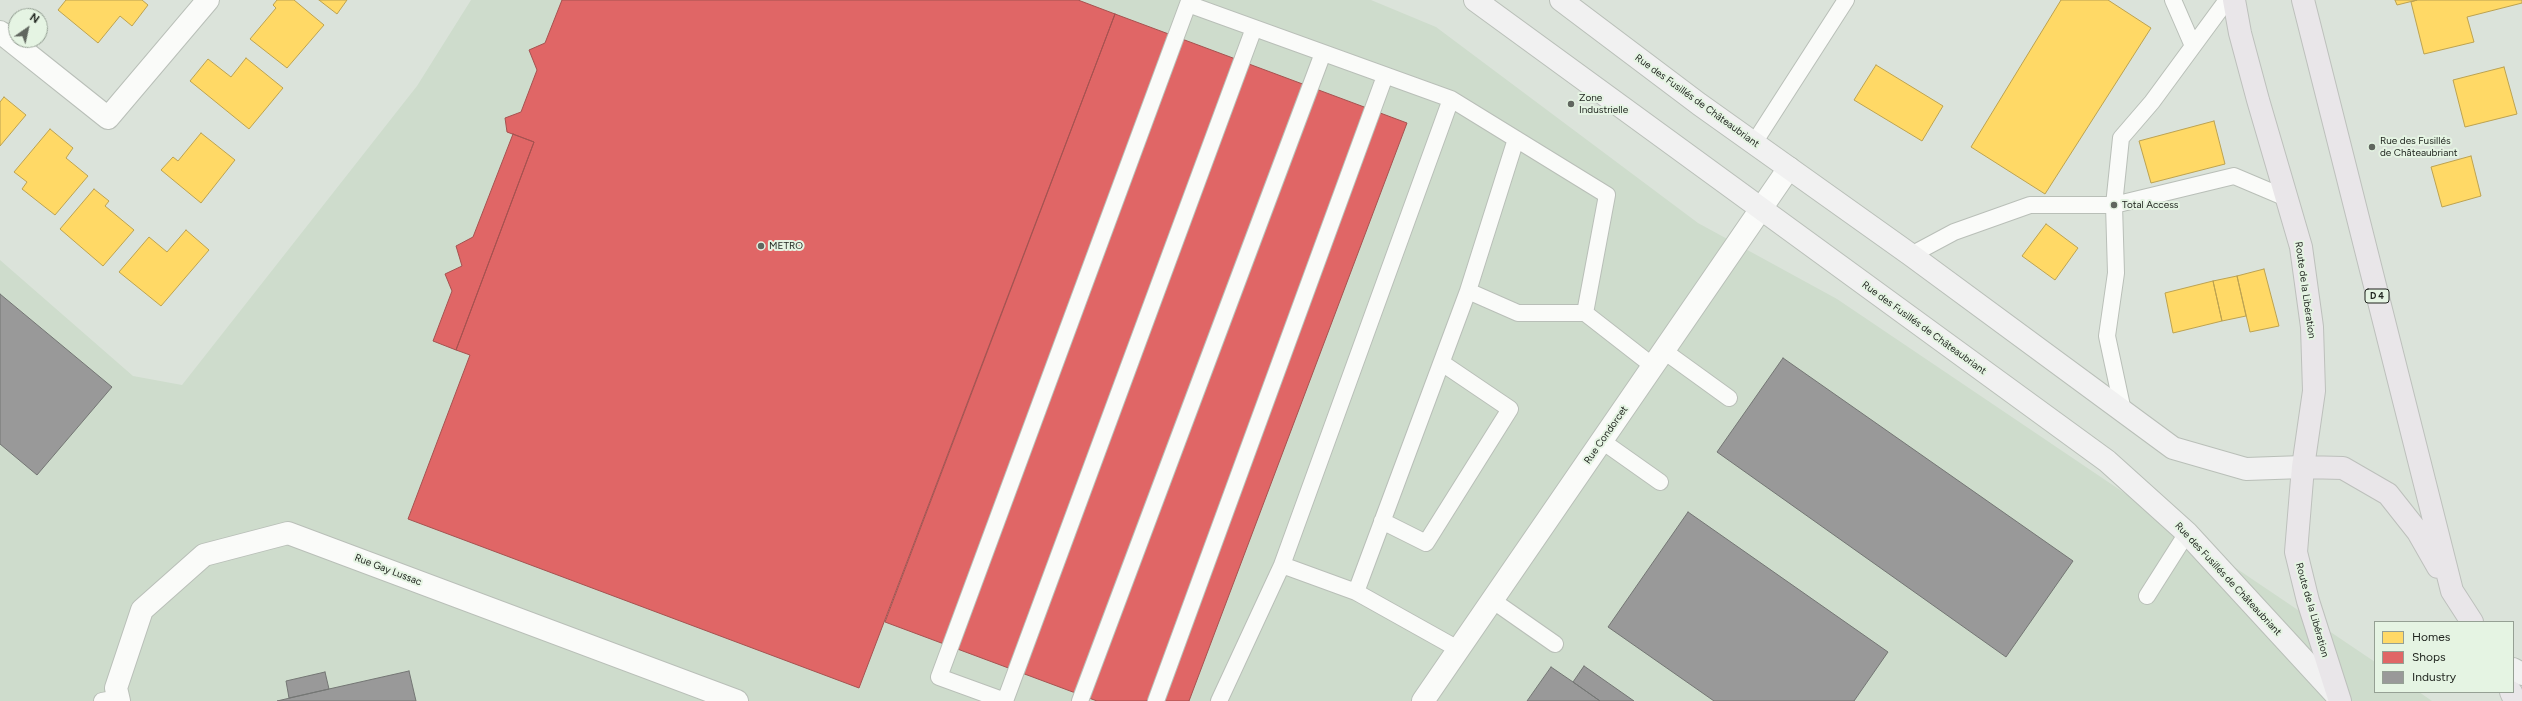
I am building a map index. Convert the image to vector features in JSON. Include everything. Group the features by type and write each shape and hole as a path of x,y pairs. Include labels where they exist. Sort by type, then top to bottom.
{"main road":[{"name":"Rue des Fusillés de Châteaubriant","path":"1475,0 2107,461 2187,533 2340,699"},
{"name":"Rue des Fusillés de Châteaubriant","path":"1561,0 1754,143 1911,255 2173,448 2246,468 2303,467"},
{"name":"Route de la Libération","path":"2234,0 2240,33 2301,247 2312,327 2314,391 2303,467 2296,552 2340,699"},
{"name":"D 4","path":"2303,0 2452,592 2471,621"},
{"path":"2303,467 2343,468 2388,494 2418,532 2452,592"}],"street":[{"path":"0,32 108,118 208,0"},
{"name":"Rue Condorcet","path":"1423,701 1789,168"},
{"name":"Rue Gay Lussac","path":"113,700 142,610 204,554 288,533 736,701"}],"lane":[{"path":"1754,143 1846,0"},
{"path":"2173,0 2194,46"},
{"path":"2123,411 2107,336 2116,272 2114,205 2121,138 2152,102 2226,0"},
{"path":"1254,28 1005,701 939,677 1188,4 1323,53 1451,100 1607,194 1585,313"},
{"path":"1080,701 1323,53"},
{"path":"1156,701 1385,76"},
{"path":"1219,701 1282,565 1451,100"},
{"path":"1356,592 1468,291 1516,139"},
{"path":"1911,255 1954,232 2030,205 2114,205 2234,176 2286,198"},
{"path":"1468,291 1518,313 1585,313 1729,398"},
{"path":"1382,521 1426,543 1510,409 1442,363"},
{"path":"1602,440 1660,482"},
{"path":"2147,596 2187,533"},
{"path":"1282,565 1356,592 1458,650"},
{"path":"1492,600 1555,644"}],"shaded area":[{"path":"471,0 1371,0 1436,27 1698,223 1837,299 2374,661 2374,693 2420,693 2432,701 0,701 0,260 133,376 182,385 417,86"}],"building: Homes":[{"path":"66,0 142,0 148,5 132,26 120,16 98,43 58,10"},
{"path":"277,0 294,0 324,25 287,68 250,39 276,8 273,5"},
{"path":"319,0 347,0 337,14"},
{"path":"2061,0 2108,0 2151,28 2045,194 1971,147"},
{"path":"2395,0 2417,0 2397,5"},
{"path":"2417,0 2522,0 2522,3 2467,17 2474,42 2424,54 2411,2"},
{"path":"246,58 283,88 249,129 190,81 208,59 231,77"},
{"path":"1876,65 1943,106 1922,141 1854,100"},
{"path":"2504,67 2517,114 2465,127 2453,80"},
{"path":"4,97 26,115 0,146 0,102"},
{"path":"2214,121 2225,164 2151,183 2139,141"},
{"path":"50,129 73,148 66,158 88,176 55,215 22,189 27,182 14,172"},
{"path":"201,133 235,160 201,203 161,170 173,157 178,161"},
{"path":"2471,156 2481,196 2442,207 2431,167"},
{"path":"94,189 109,201 105,206 134,230 103,266 60,229"},
{"path":"2046,224 2078,248 2055,280 2022,256"},
{"path":"186,230 209,250 161,306 119,272 149,237 167,252"},
{"path":"2264,269 2279,326 2250,332 2237,276"},
{"path":"2237,276 2246,316 2222,321 2213,281"},
{"path":"2213,281 2222,321 2173,333 2165,293"}],"building: Shops":[{"name":"METRO","path":"562,0 1078,0 1115,14 859,688 408,519 470,355 456,350 534,142 507,132 505,118 521,112 537,70 529,50 545,43"},
{"path":"1115,14 1407,123 1189,701 1097,701 885,622"},
{"path":"513,134 534,142 456,350 433,341 452,291 445,274 462,266 456,246 473,237"}],"building: Industry":[{"path":"0,294 112,387 37,475 0,444"},
{"path":"1783,358 2073,561 2006,657 1717,452"},
{"path":"1688,512 1888,652 1854,701 1714,701 1608,627"},
{"path":"1584,666 1634,701 1600,701 1573,682"},
{"path":"1551,667 1573,682 1600,701 1527,701"},
{"path":"409,671 416,701 277,701 329,689"},
{"path":"325,672 329,689 289,698 286,681"}],"place":[{"name":"Zone Industrielle","path":"1571,104"},
{"name":"Rue des Fusillés de Châteaubriant","path":"2372,147"},
{"name":"Total Access","path":"2114,205"},
{"name":"METRO","path":"761,246"}]}
